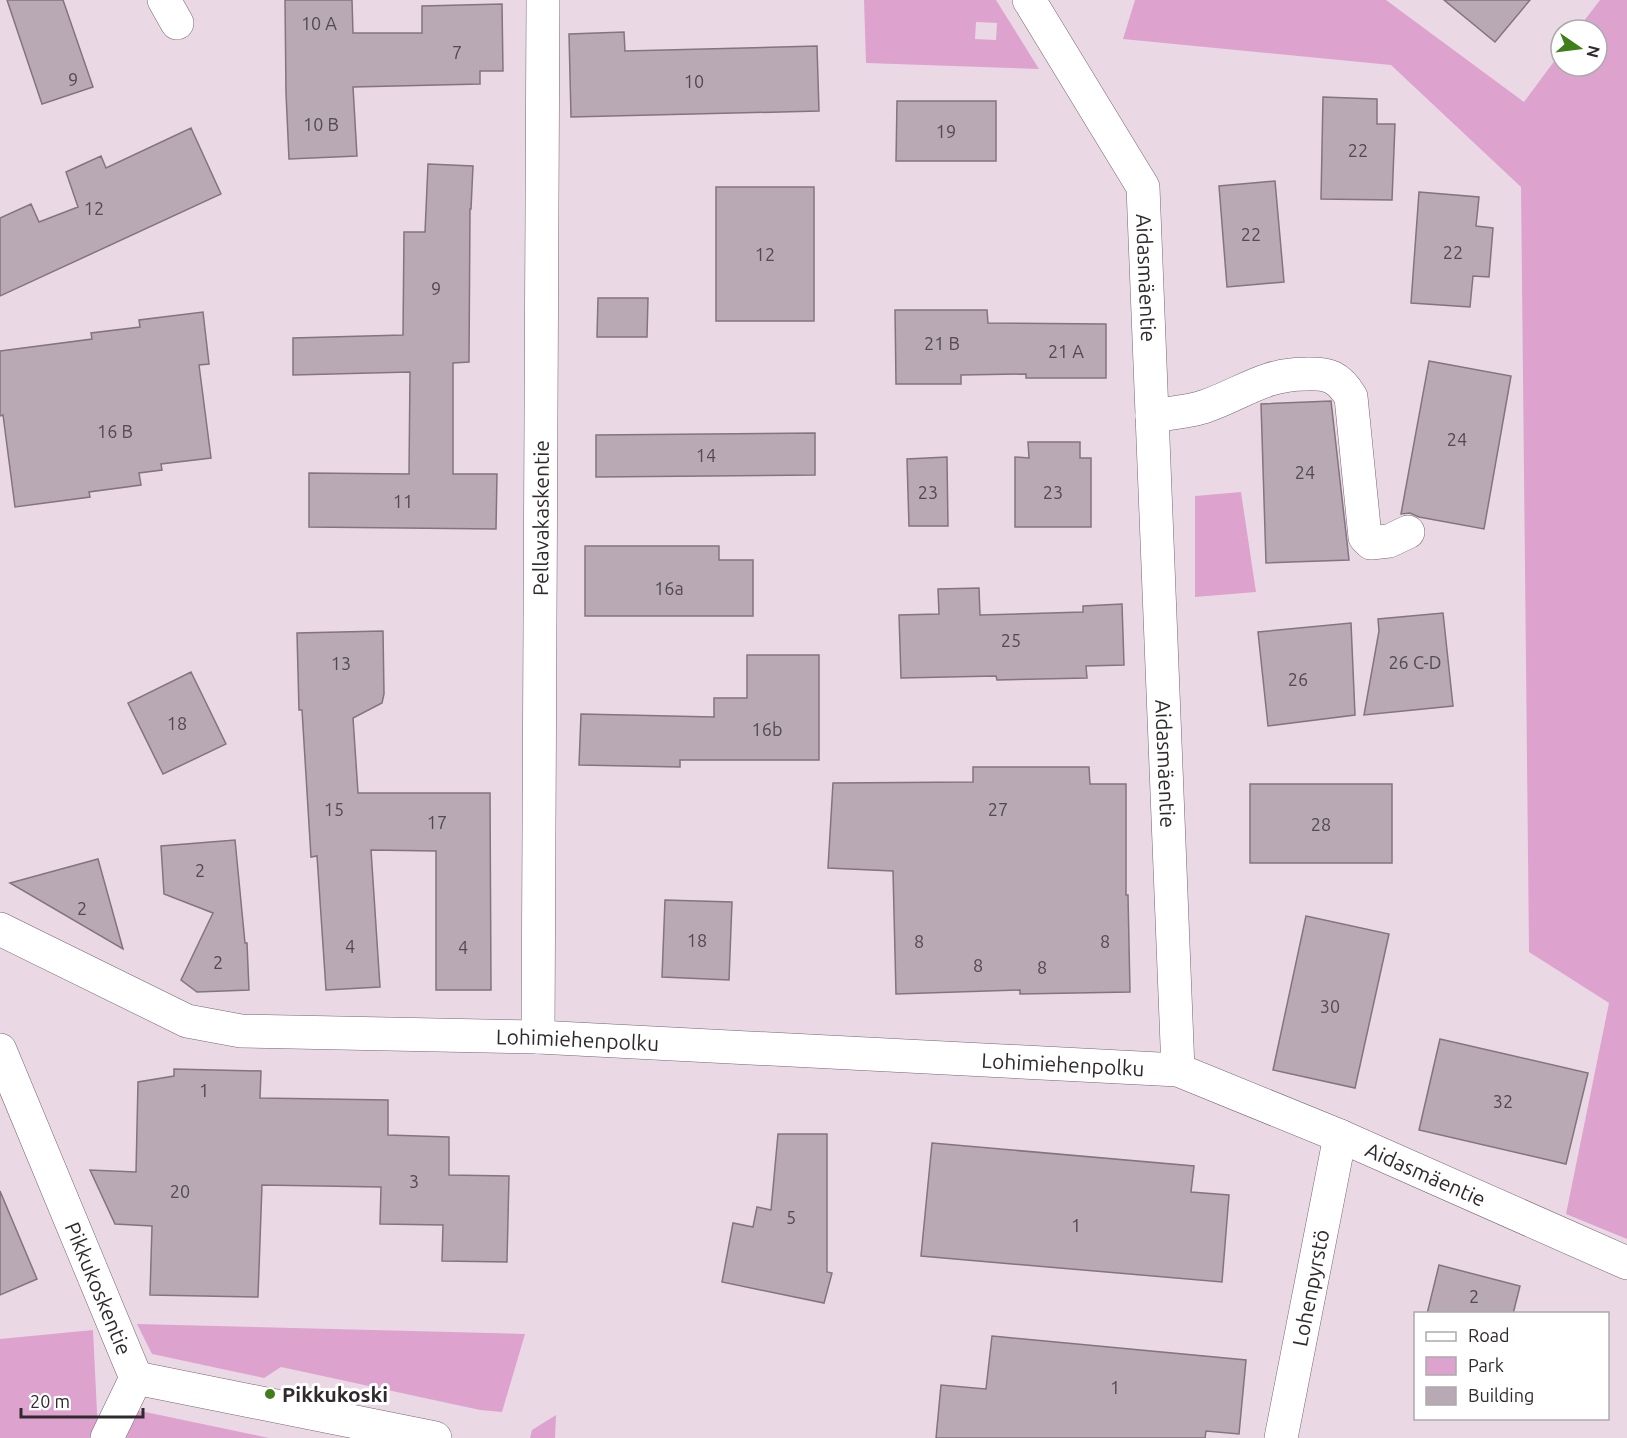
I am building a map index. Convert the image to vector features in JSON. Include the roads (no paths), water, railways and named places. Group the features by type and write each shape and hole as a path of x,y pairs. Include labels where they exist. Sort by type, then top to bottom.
{"street":[{"name":"Pellavakaskentie","path":"538,1037 543,0"},
{"name":"Aidasmäentie","path":"1029,0 1143,187 1178,1070 1340,1136 1627,1263"},
{"path":"1152,416 1205,406 1257,383 1285,374 1330,376 1344,385 1351,397 1365,537 1371,543 1389,542 1408,532"},
{"name":"Lohimiehenpolku","path":"0,929 187,1021 241,1031 538,1037 1178,1070"},
{"name":"Pikkukoskentie","path":"0,1050 136,1378 435,1438"},
{"name":"Lohenpyrstö","path":"1281,1438 1340,1136"},
{"path":"107,1438 136,1378"}],"place":[{"name":"Pikkukoski","path":"270,1394"}]}
